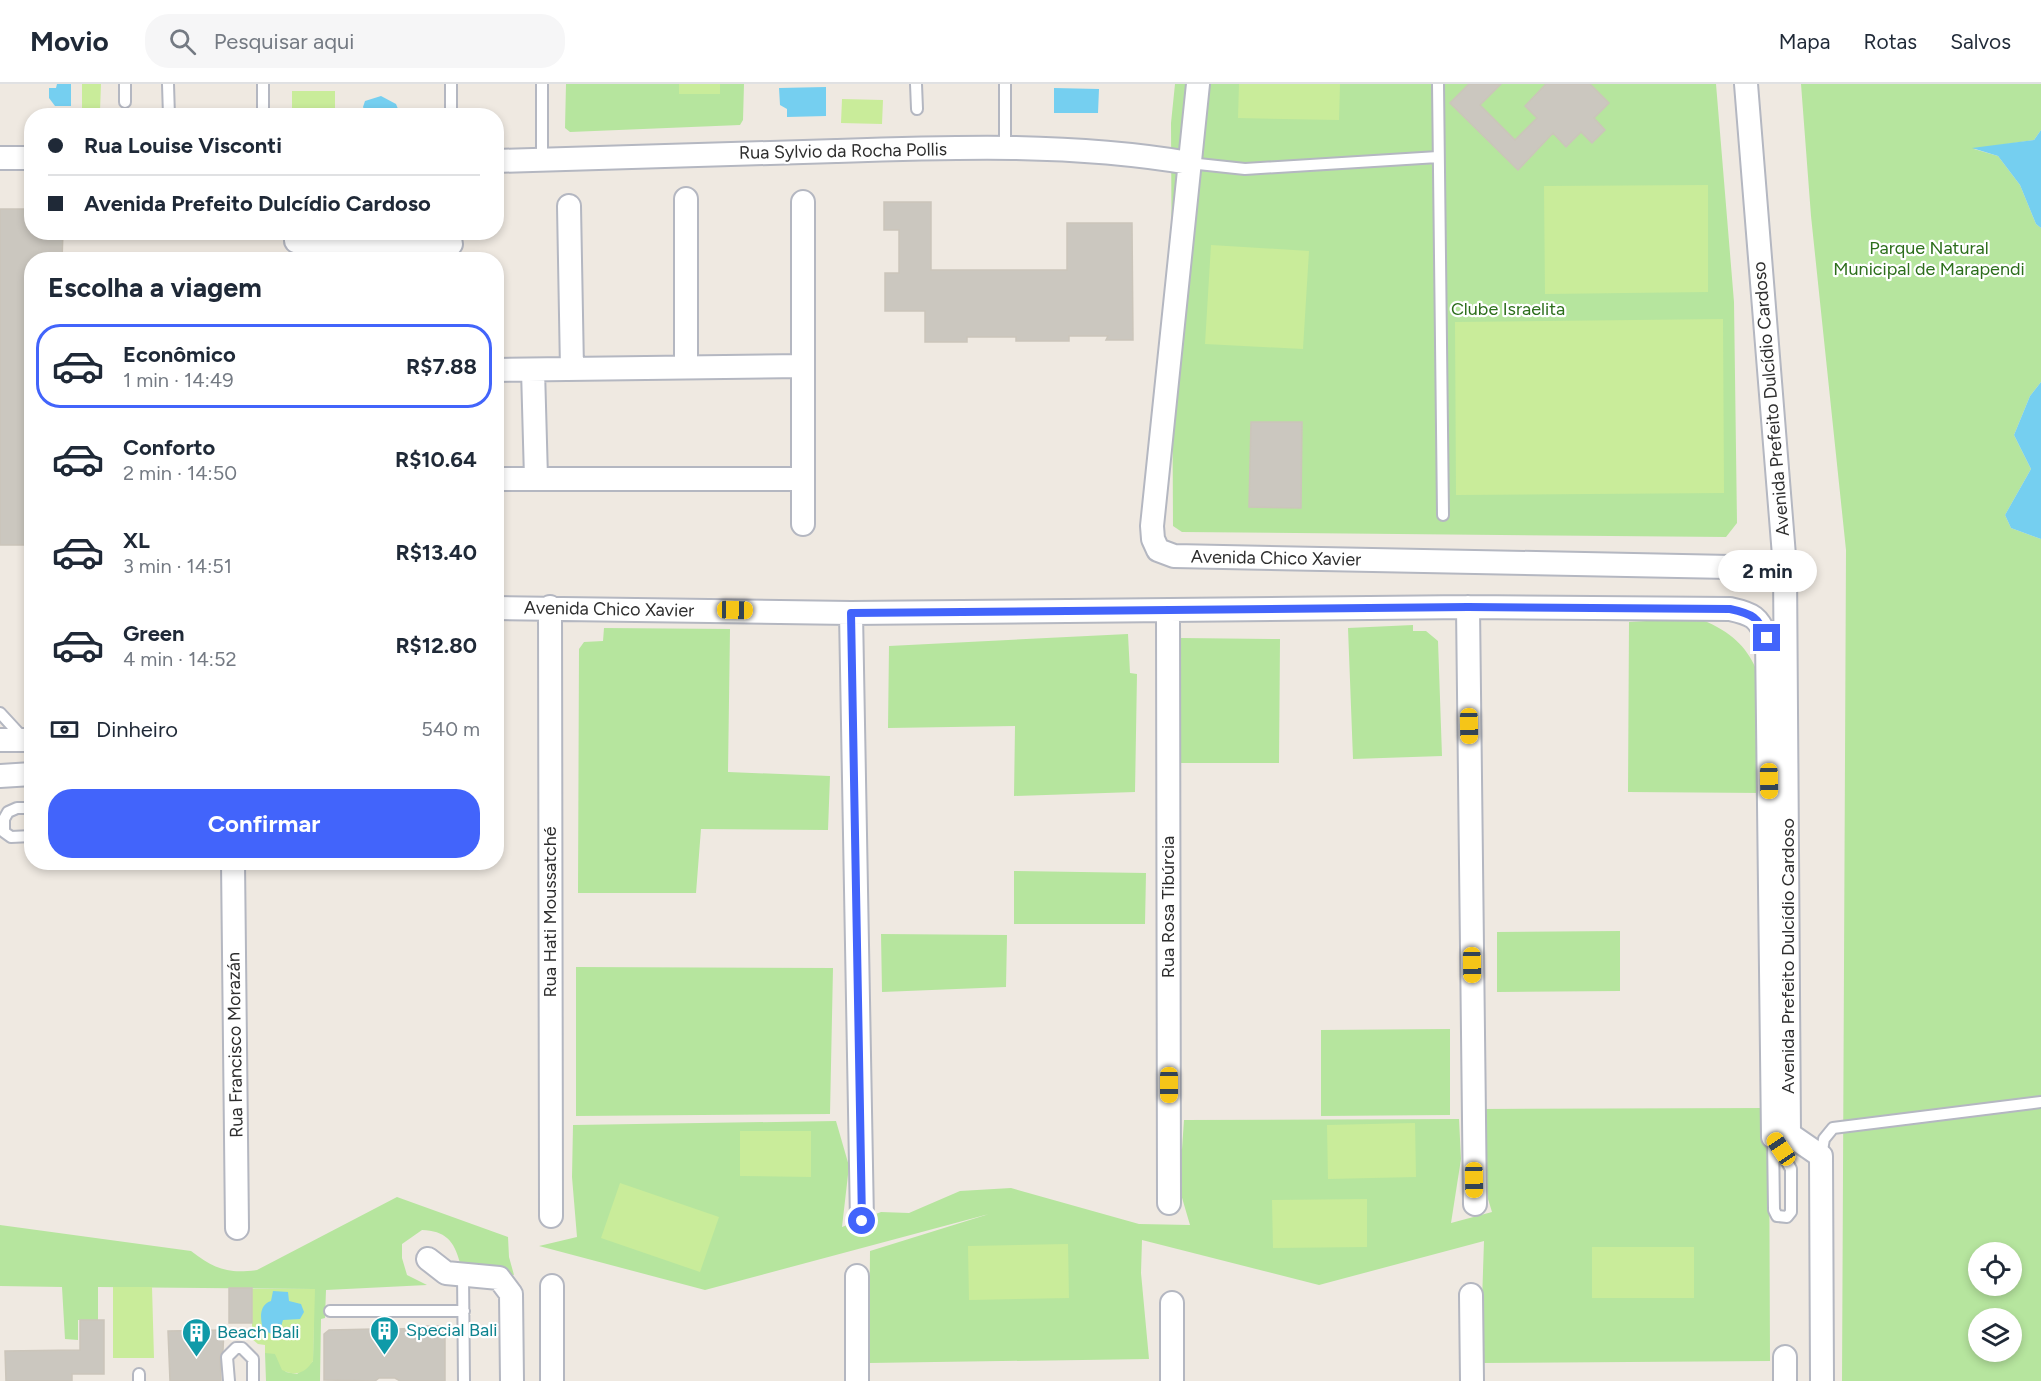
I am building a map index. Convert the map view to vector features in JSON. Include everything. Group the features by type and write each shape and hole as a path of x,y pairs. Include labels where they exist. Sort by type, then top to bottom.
{"street":[{"path":"1189,163 1198,84"},
{"name":"Avenida Prefeito Dulcídio Cardoso","path":"1746,84 1785,568 1789,1134 1821,1156"},
{"name":"Rua Sylvio da Rocha Pollis","path":"504,161 1005,148 1095,149 1189,163"},
{"path":"0,158 24,158"},
{"name":"Avenida Chico Xavier","path":"1189,163 1152,526 1153,539 1158,550 1174,556 1785,568"},
{"path":"686,199 686,367"},
{"path":"803,202 803,524"},
{"path":"569,206 572,369"},
{"path":"296,241 451,245"},
{"path":"504,370 803,366"},
{"path":"533,370 536,478"},
{"path":"504,479 802,479"},
{"name":"Rua Hati Moussatché","path":"550,607 551,1216"},
{"path":"1468,607 1475,1204"},
{"name":"Avenida Chico Xavier","path":"504,608 851,613 1468,607 1730,609"},
{"name":"Avenida Prefeito Dulcídio Cardoso","path":"1730,609 1746,613 1759,621 1767,638 1773,1137"},
{"name":"Rua Rosa Tibúrcia","path":"1168,611 1169,1203"},
{"path":"851,613 862,1221"},
{"path":"0,740 24,740"},
{"path":"0,776 24,774"},
{"name":"Rua Francisco Morazán","path":"234,870 237,1228"},
{"path":"1821,1156 1821,1381"},
{"path":"428,1259 446,1273 500,1278 511,1294 512,1381"},
{"path":"857,1276 857,1381"},
{"path":"552,1286 552,1381"},
{"path":"1471,1295 1472,1381"},
{"path":"1172,1304 1172,1381"},
{"path":"1785,1357 1785,1381"}],"lane":[{"path":"125,84 125,102"},
{"path":"168,84 169,108"},
{"path":"263,84 263,108"},
{"path":"451,84 451,108"},
{"path":"542,84 542,160"},
{"path":"916,84 917,109"},
{"path":"1005,84 1005,148"},
{"path":"1438,84 1443,515"},
{"path":"1189,163 1245,169 1438,157"},
{"path":"0,713 24,736"},
{"path":"24,808 8,812 2,819 7,835 24,836"},
{"path":"1821,1156 1824,1138 1833,1128 2041,1102"},
{"path":"1773,1137 1791,1169 1791,1212 1787,1217 1777,1216 1774,1210 1773,1137"},
{"path":"463,1273 464,1381"},
{"path":"330,1311 464,1311"},
{"path":"229,1381 227,1357 236,1348 242,1348 253,1359 253,1381"}],"green space":[{"path":"82,84 101,84 100,108 82,108"},
{"path":"566,84 744,84 743,120 740,125 570,132 565,128"},
{"path":"679,84 720,84 720,94 679,94"},
{"name":"Clube Israelita","path":"1175,84 1716,84 1734,302 1737,523 1726,537 1182,532 1173,526 1171,123"},
{"path":"1239,84 1340,84 1339,120 1238,118"},
{"name":"Parque Natural Municipal de Marapendi","path":"1801,84 2041,84 2041,130 2034,140 1974,149 1998,156 2020,185 2036,224 2041,228 2041,382 2030,396 2014,435 2031,469 2005,515 2011,528 2041,539 2041,1381 1842,1381 1846,550 1811,216"},
{"path":"292,91 335,91 335,108 292,108"},
{"path":"842,99 883,100 882,124 841,123"},
{"path":"1708,185 1708,292 1545,294 1544,186"},
{"path":"1211,245 1309,251 1303,349 1205,344"},
{"path":"1723,319 1724,493 1456,495 1455,322"},
{"path":"1697,618 1724,631 1743,648 1755,667 1762,689 1765,713 1764,793 1628,792 1629,622"},
{"path":"1413,625 1413,631 1426,631 1438,641 1442,756 1353,759 1348,628"},
{"path":"604,628 730,629 728,772 830,776 828,830 701,829 696,893 578,893 579,649 584,642 603,641"},
{"path":"1128,634 1130,673 1137,674 1135,792 1014,796 1015,726 888,728 889,646"},
{"path":"1181,638 1280,639 1279,763 1180,763"},
{"path":"1014,871 1146,873 1145,924 1014,924"},
{"path":"1620,931 1620,991 1497,992 1497,932"},
{"path":"881,934 1007,935 1006,987 882,992"},
{"path":"576,967 833,968 830,1114 576,1116"},
{"path":"1450,1029 1450,1115 1321,1116 1321,1030"},
{"path":"1769,1108 1770,1361 1480,1363 1484,1241 1319,1285 1142,1240 1141,1273 1149,1359 869,1363 870,1251 989,1214 705,1290 539,1246 577,1237 572,1177 573,1125 836,1121 849,1166 842,1227 881,1212 909,1213 960,1191 1011,1188 1139,1224 1190,1225 1173,1167 1173,1152 1182,1149 1184,1120 1459,1119 1461,1159 1451,1223 1492,1212 1481,1176 1481,1109"},
{"path":"1415,1123 1416,1177 1328,1179 1327,1125"},
{"path":"740,1131 811,1131 811,1177 740,1176"},
{"path":"620,1183 719,1217 700,1272 601,1238"},
{"path":"397,1197 508,1237 509,1257 514,1275 460,1263 455,1248 447,1238 437,1232 422,1230 402,1244 402,1258 407,1275 427,1285 326,1290 325,1318 321,1319 320,1381 266,1381 265,1353 275,1353 286,1372 297,1374 313,1361 314,1289 98,1287 98,1320 78,1320 78,1340 65,1339 62,1287 0,1286 0,1225 191,1251 222,1269 247,1271 257,1270"},
{"path":"1367,1199 1367,1247 1273,1248 1272,1200"},
{"path":"1068,1244 1069,1298 969,1300 968,1246"},
{"path":"1592,1247 1694,1247 1694,1298 1592,1298"},
{"path":"113,1287 152,1287 154,1358 113,1358"},
{"path":"252,1289 315,1289 313,1361 300,1373 282,1370 275,1354 265,1353 265,1345 258,1344 252,1339"}],"water":[{"path":"57,84 71,84 71,106 55,106 49,98 49,88 56,88"},
{"path":"826,87 826,116 787,117 787,109 780,105 779,88"},
{"path":"1054,88 1099,89 1098,113 1054,113"},
{"path":"381,96 396,104 398,108 363,108 365,101"},
{"path":"2041,130 2041,228 2036,224 2020,185 1998,156 1972,148 2034,140"},
{"path":"2041,382 2041,539 2011,528 2005,515 2031,469 2014,435 2030,396"},
{"path":"273,1291 288,1292 289,1301 301,1304 304,1312 300,1319 283,1320 280,1330 271,1334 263,1329 261,1316 264,1306 271,1301"}],"building":[{"path":"1469,84 1501,84 1480,105 1515,140 1537,118 1525,106 1546,84 1590,84 1609,103 1594,118 1605,130 1592,143 1581,132 1566,147 1553,133 1518,170 1450,103"},
{"path":"884,202 931,202 931,270 1067,270 1067,223 1132,223 1133,340 1106,340 1108,336 1069,336 1069,341 1016,341 1016,337 967,337 967,342 925,342 925,311 885,311 885,273 899,273 899,230 884,230"},
{"path":"0,209 24,209 24,240 63,240 62,252 24,252 24,545 0,545"},
{"path":"1251,422 1302,422 1301,508 1249,507"},
{"path":"229,1288 252,1288 252,1323 229,1323"},
{"path":"80,1320 104,1320 104,1374 72,1374 72,1381 6,1381 5,1351 80,1350"},
{"name":"Special Bali","path":"422,1326 445,1326 445,1381 400,1381 395,1378 379,1378 375,1381 324,1380 324,1334 329,1330 374,1329 377,1332 395,1332 398,1329 421,1328"},
{"name":"Beach Bali","path":"224,1330 223,1350 220,1357 221,1381 170,1381 168,1331"}],"place":[{"name":"Special Bali","path":"385,1356"},
{"name":"Beach Bali","path":"196,1358"}],"route":[{"path":"862,1221 851,613 1468,607 1730,609 1746,613 1759,621 1767,638"}]}
